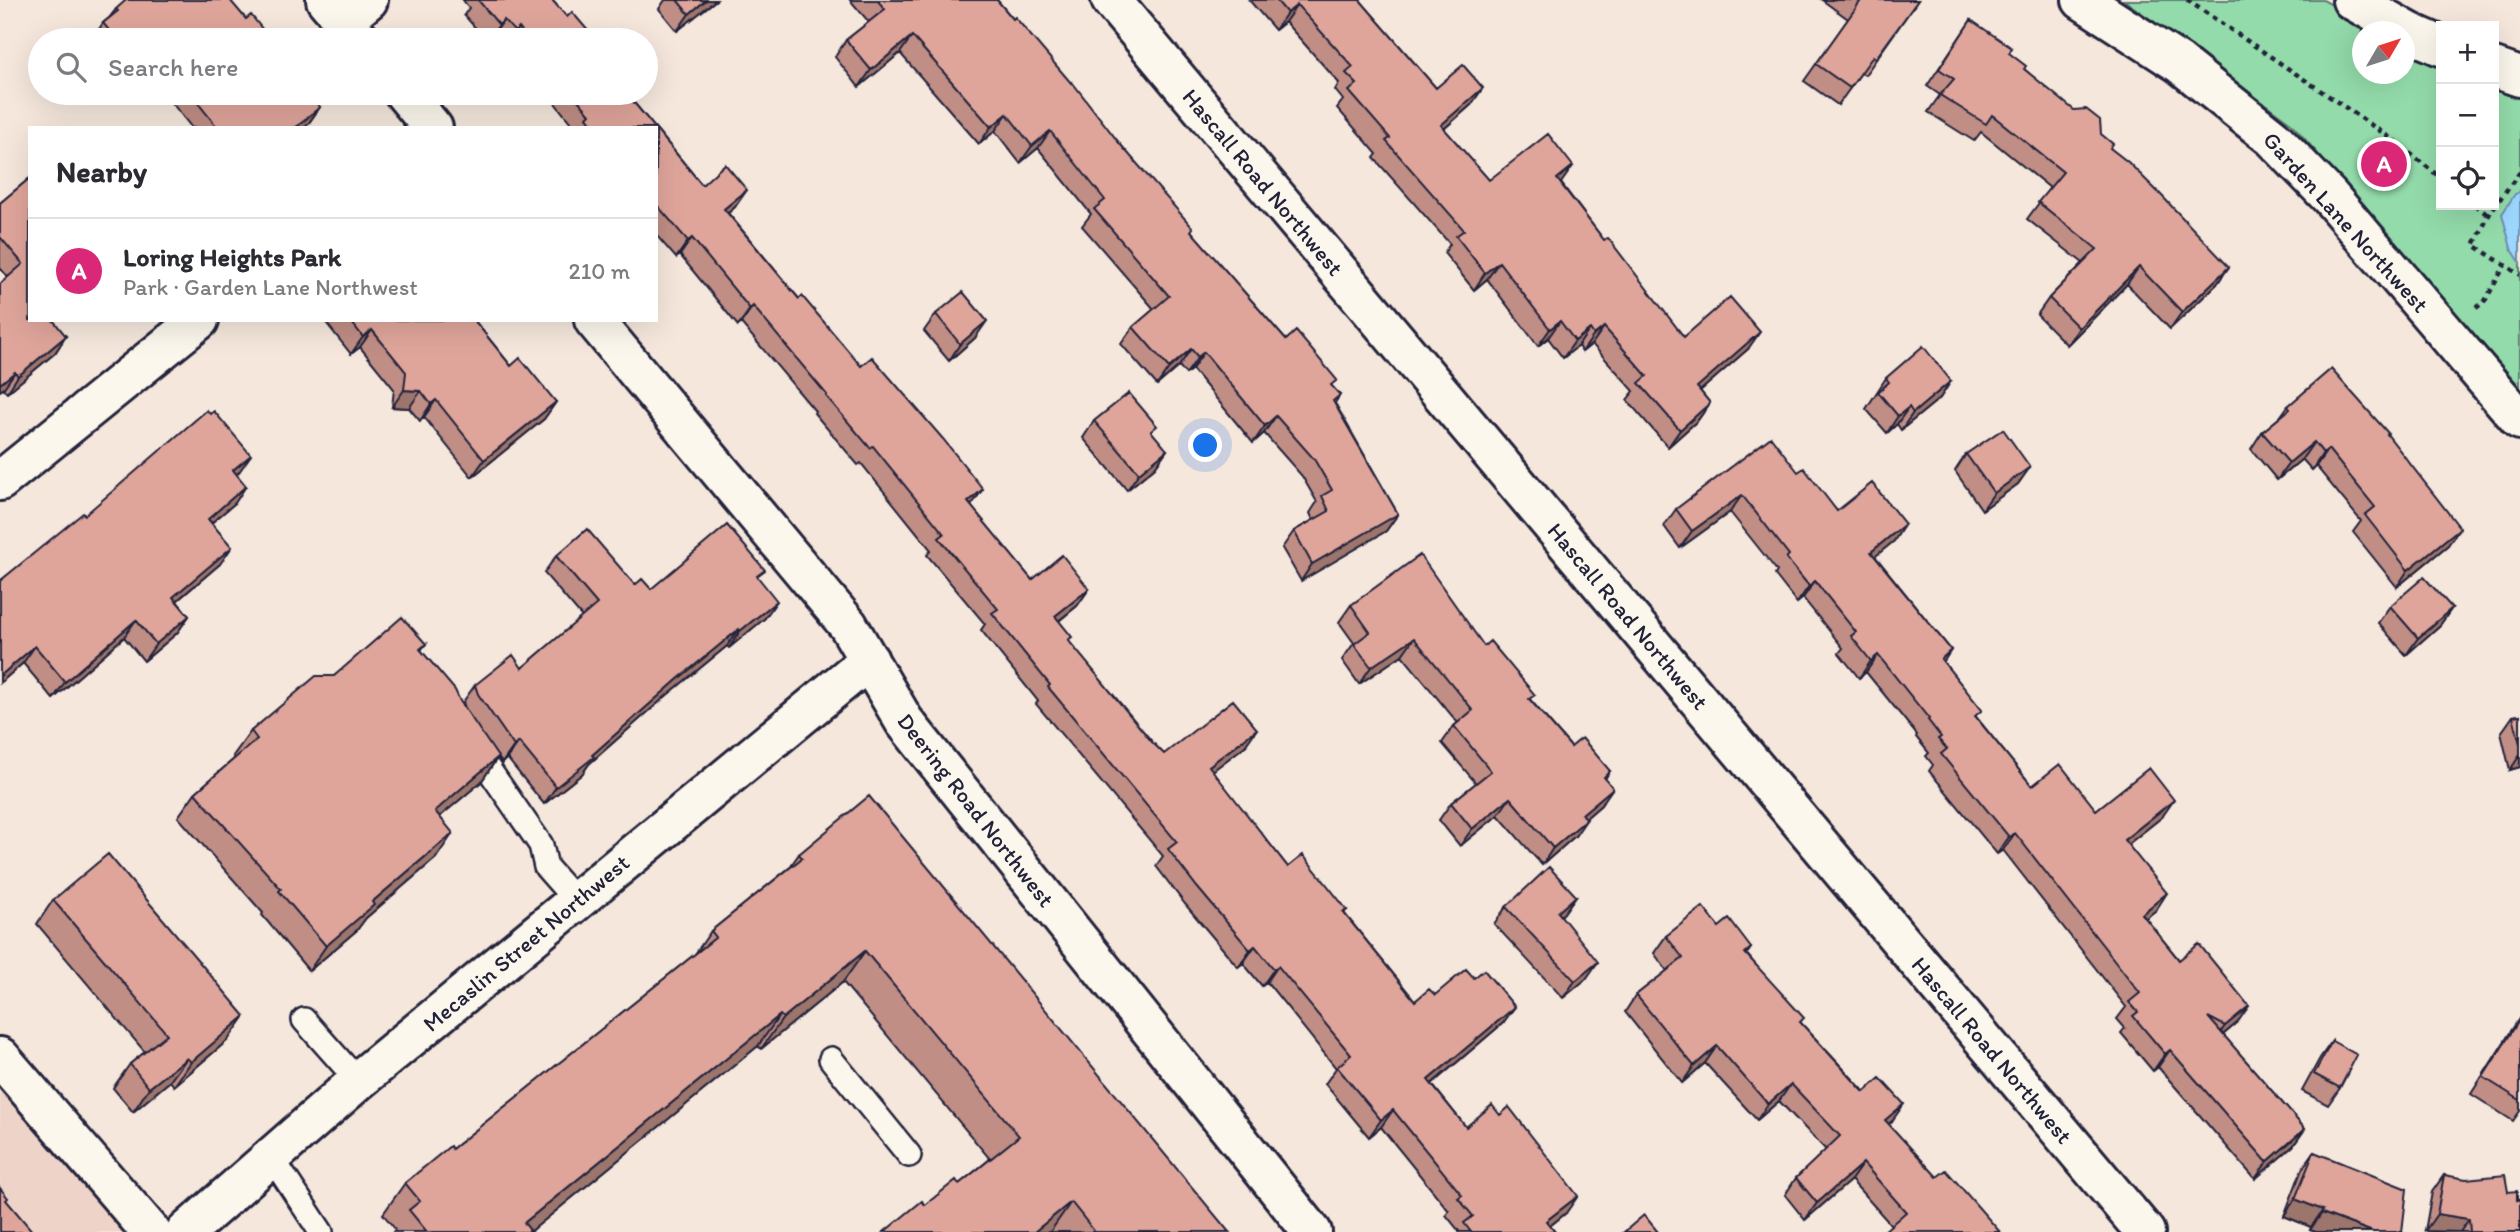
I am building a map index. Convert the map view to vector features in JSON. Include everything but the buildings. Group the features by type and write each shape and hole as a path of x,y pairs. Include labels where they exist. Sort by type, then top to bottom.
{"street":[{"name":"Hascall Road Northwest","path":"1111,0 2145,1232"},
{"name":"Garden Lane Northwest","path":"2082,0 2179,62 2273,138 2330,198 2520,420"},
{"path":"2353,0 2436,44"},
{"path":"2499,70 2520,78"},
{"path":"414,105 431,126"},
{"path":"0,481 197,322"},
{"name":"Deering Road Northwest","path":"596,322 848,625 904,721 1311,1232"},
{"name":"Mecaslin Street Northwest","path":"186,1232 358,1081 869,660"},
{"path":"0,1057 151,1232"}],"lane":[{"path":"461,730 541,845 546,867 576,901"},
{"path":"304,1020 358,1081"},
{"path":"831,1059 909,1155"},
{"path":"272,1158 321,1232"}],"path":[{"path":"2187,0 2381,131 2436,174"},
{"path":"2520,172 2489,215 2474,245 2520,275"},
{"path":"2482,210 2489,215"},
{"path":"2446,333 2485,301 2505,265"}],"shaded area":[{"path":"0,1033 169,1232 0,1232"}],"green space":[{"path":"2124,0 2323,0 2362,21 2352,21 2352,84 2415,84 2415,50 2436,61 2436,210 2499,210 2499,90 2520,96 2520,387 2291,123"}],"water":[{"path":"2520,192 2520,262 2511,248 2502,214 2515,194"}],"place":[{"name":"Loring Heights Park","path":"2384,164"}]}
